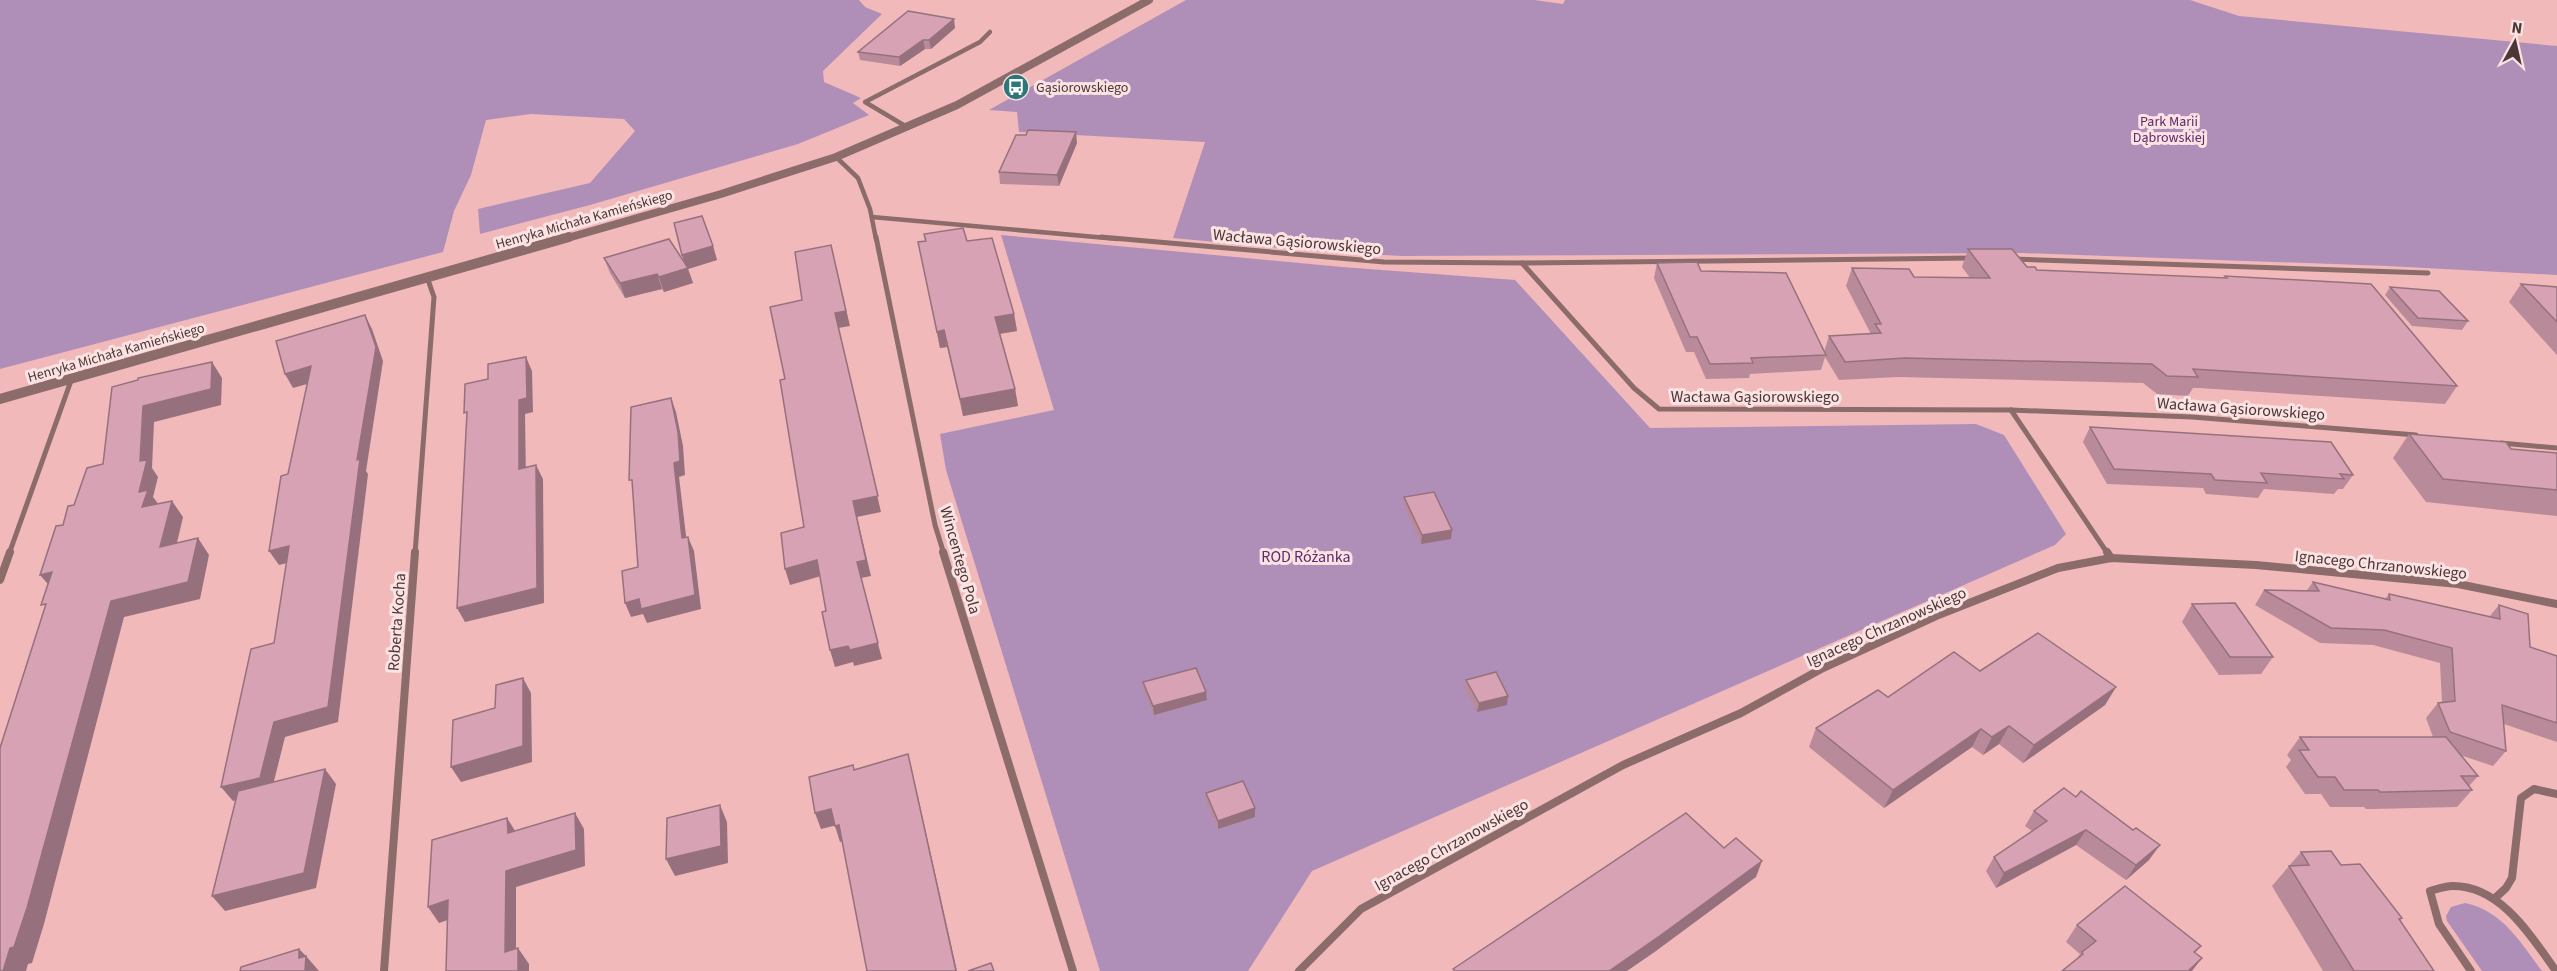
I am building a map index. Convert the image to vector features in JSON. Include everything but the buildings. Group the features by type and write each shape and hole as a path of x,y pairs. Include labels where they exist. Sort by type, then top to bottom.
{"street":[{"name":"Henryka Michała Kamieńskiego","path":"0,399 721,194 836,157 908,128 987,90 1149,0"},
{"path":"908,128 865,102 980,42 990,32"},
{"name":"Wincentego Pola","path":"836,157 858,178 872,217 935,525 1073,971"},
{"name":"Wacława Gąsiorowskiego","path":"872,217 1333,259 1522,264 1634,388 1659,409 2011,410 2192,417 2421,436"},
{"path":"1522,264 1657,260 1984,258"},
{"path":"2006,259 2428,273"},
{"name":"Roberta Kocha","path":"384,971 434,297 427,277"},
{"path":"0,580 72,378"},
{"path":"2011,410 2111,558"},
{"path":"2489,442 2557,447"},
{"name":"Ignacego Chrzanowskiego","path":"1299,971 1361,909 1623,765 1741,713 1823,668 1936,616 2058,568 2111,558 2256,565 2373,574 2458,584 2557,604"},
{"path":"2494,899 2504,893 2513,875 2521,798 2534,789 2557,794"},
{"path":"2471,971 2438,924 2431,903 2430,891 2441,887 2468,887 2494,899 2521,923 2556,971"}],"green space":[{"path":"0,0 859,0 865,7 882,14 823,71 824,82 861,98 853,103 869,115 798,144 590,205 480,234 478,209 590,183 635,131 624,119 531,114 486,120 471,175 454,211 443,252 0,369"},
{"name":"Park Marii Dąbrowskiej","path":"1186,0 1534,0 1563,4 1565,0 2190,0 2239,16 2557,46 2557,275 2388,266 2023,253 1402,256 1314,251 1173,238 1205,142 1019,132 1017,112 989,110"},
{"name":"ROD Różanka","path":"1001,235 1342,267 1515,280 1650,428 1976,424 2004,435 2066,534 2055,545 1312,871 1248,971 1100,971 946,470 940,434 1054,410"},
{"path":"2465,903 2478,907 2500,920 2518,939 2542,971 2482,971 2447,921 2446,916 2451,907"}],"place":[{"name":"Gąsiorowskiego","path":"1016,87"}]}
